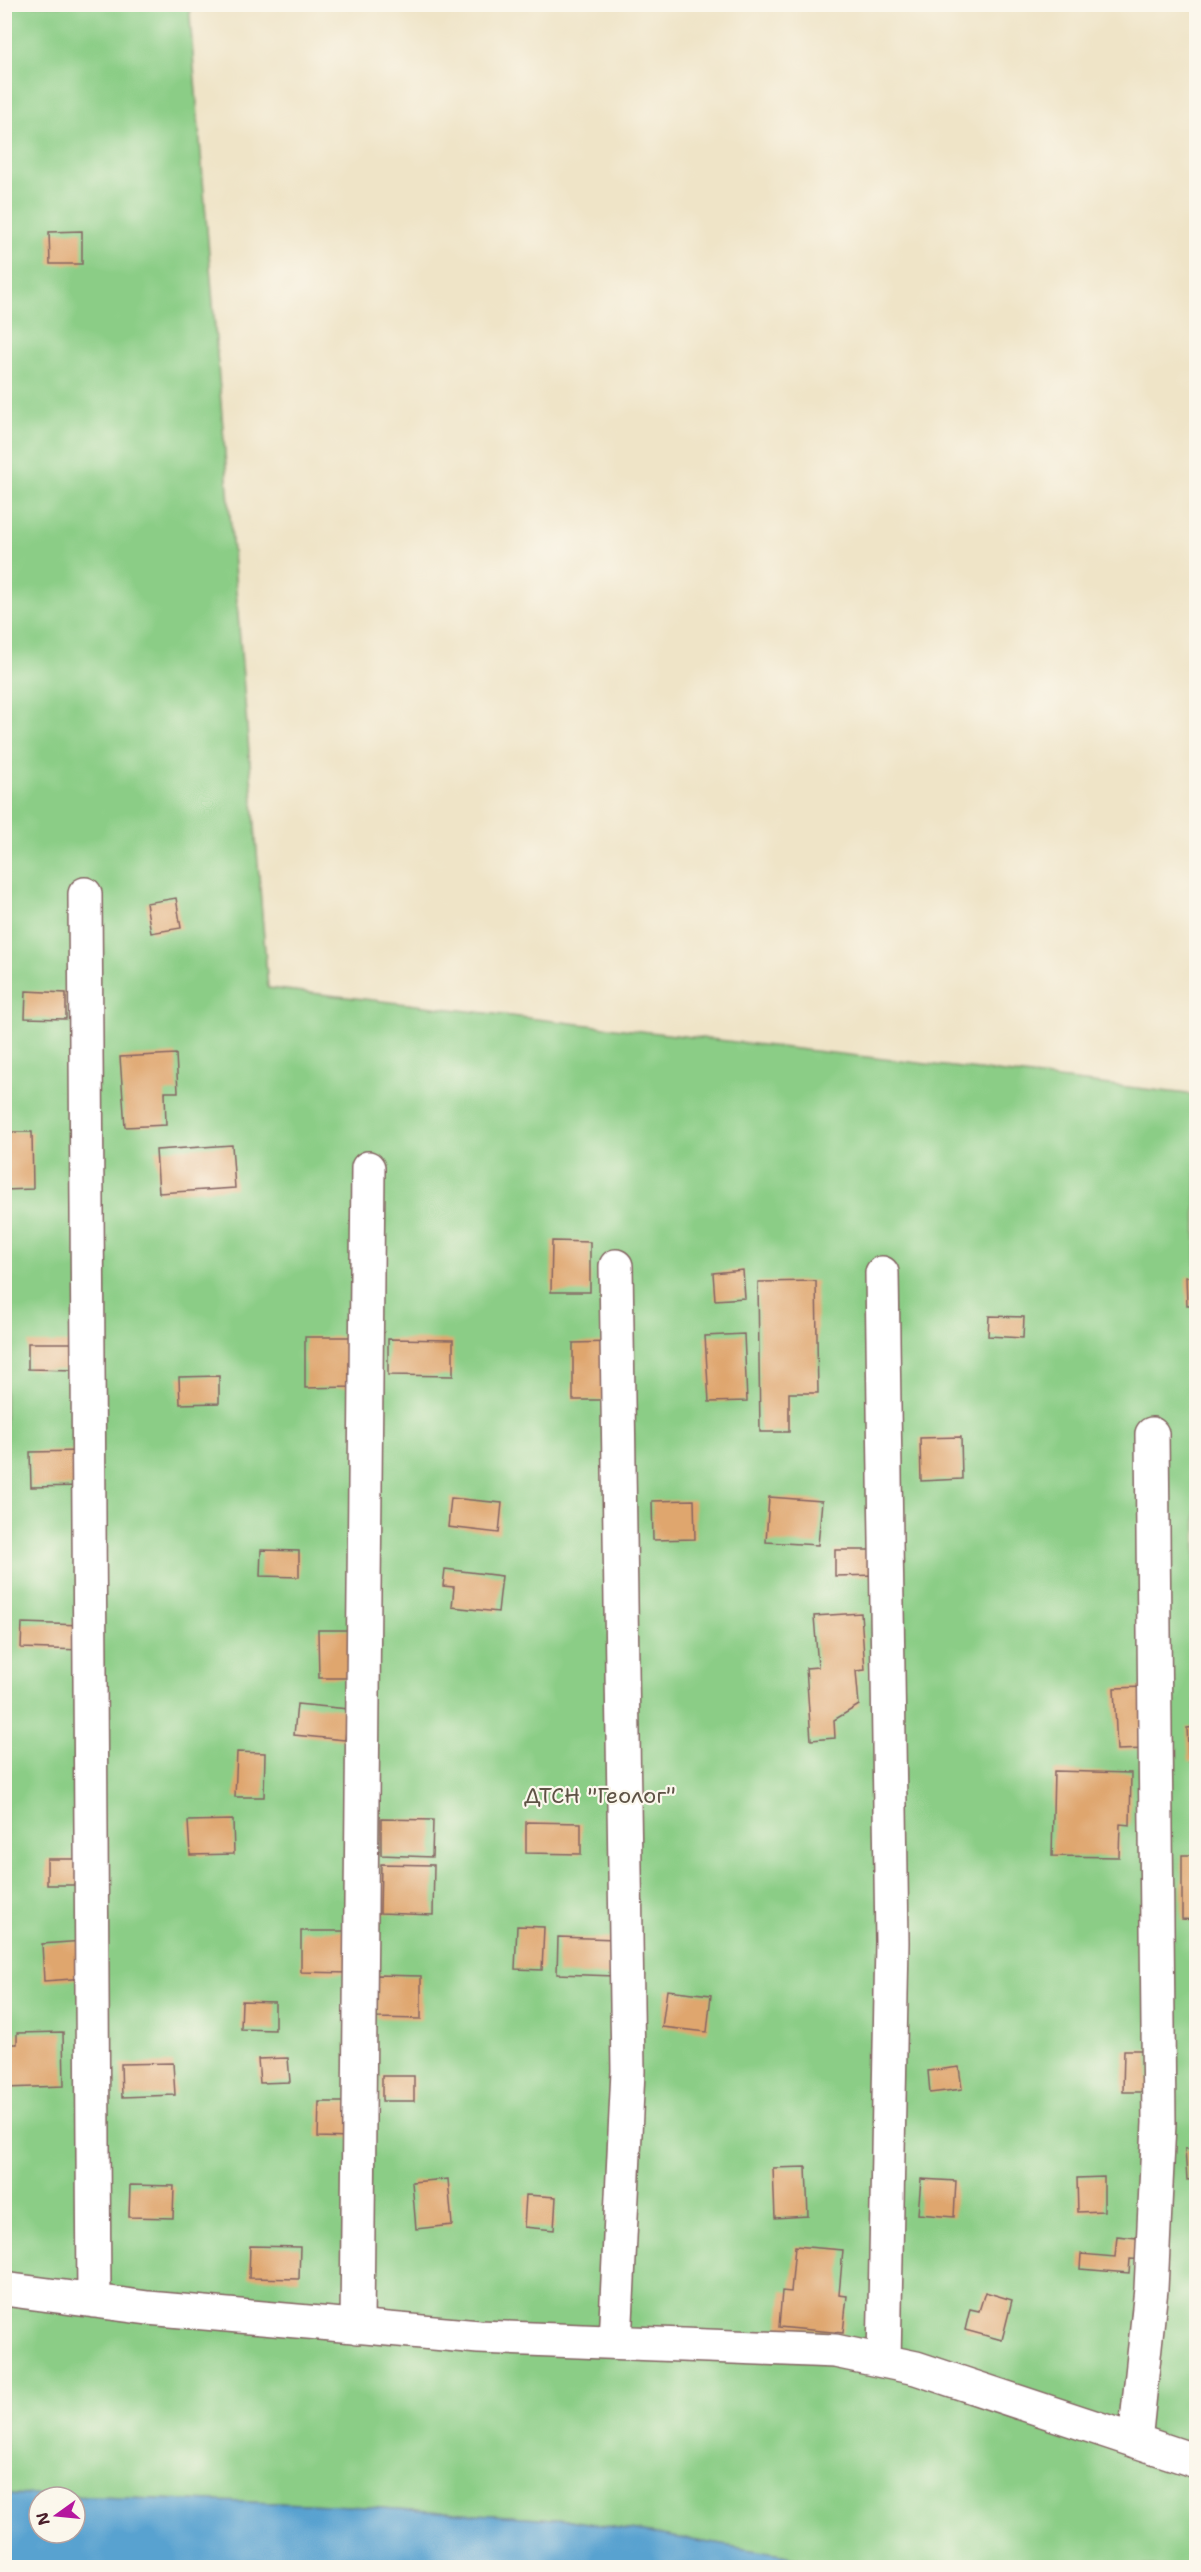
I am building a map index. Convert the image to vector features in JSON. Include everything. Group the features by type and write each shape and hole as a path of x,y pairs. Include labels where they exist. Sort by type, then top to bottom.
{"street":[{"path":"85,894 94,2301"},
{"path":"357,2327 368,1168"},
{"path":"615,2342 628,2071 616,1266"},
{"path":"882,1273 892,1942 884,2361"},
{"path":"1136,2441 1151,2289 1159,2123 1152,1434"},
{"path":"4,2289 94,2301 479,2337 835,2351 916,2368 1197,2461"}],"green space":[{"name":"ДТСН \"Геолог\"","path":"5,5 189,5 268,988 1196,1095 1196,2567 836,2567 782,2555 570,2520 332,2505 87,2497 87,2485 27,2485 27,2495 5,2494"}],"water":[{"path":"5,2494 27,2495 27,2545 87,2545 87,2497 332,2505 570,2520 782,2555 836,2567 5,2567"}],"building":[{"path":"82,231 82,264 50,264 49,232"},
{"path":"176,898 181,928 151,933 146,903"},
{"path":"26,991 66,993 66,1019 25,1018"},
{"path":"176,1054 178,1092 165,1092 166,1125 125,1127 120,1057"},
{"path":"4,1132 32,1132 33,1189 4,1190"},
{"path":"232,1145 235,1188 159,1193 156,1150"},
{"path":"552,1241 590,1242 590,1292 551,1292"},
{"path":"743,1270 745,1298 715,1300 713,1273"},
{"path":"1186,1277 1196,1277 1196,1305 1187,1305"},
{"path":"816,1281 818,1393 789,1393 789,1432 760,1432 758,1282"},
{"path":"989,1316 1024,1317 1023,1338 988,1336"},
{"path":"744,1334 747,1401 709,1402 705,1336"},
{"path":"305,1337 352,1337 352,1387 305,1388"},
{"path":"388,1339 453,1340 453,1376 388,1375"},
{"path":"611,1342 612,1400 573,1400 573,1343"},
{"path":"28,1343 77,1343 77,1370 28,1369"},
{"path":"219,1376 219,1403 180,1404 179,1377"},
{"path":"961,1437 962,1479 921,1481 920,1438"},
{"path":"82,1451 83,1486 31,1487 30,1452"},
{"path":"769,1497 822,1501 818,1545 766,1542"},
{"path":"451,1498 502,1503 499,1533 448,1527"},
{"path":"694,1500 695,1539 653,1540 652,1501"},
{"path":"261,1550 299,1551 299,1577 260,1576"},
{"path":"835,1550 877,1550 878,1575 835,1576"},
{"path":"445,1569 502,1576 498,1612 452,1607 454,1587 443,1586"},
{"path":"861,1613 865,1670 856,1671 859,1705 834,1720 835,1738 811,1740 806,1668 818,1667 814,1616"},
{"path":"22,1623 82,1625 82,1650 21,1648"},
{"path":"318,1630 350,1630 350,1678 319,1678"},
{"path":"1144,1687 1147,1749 1117,1750 1114,1688"},
{"path":"297,1704 348,1709 345,1740 294,1735"},
{"path":"1196,1727 1196,1761 1189,1762 1187,1728"},
{"path":"237,1752 265,1753 264,1797 235,1797"},
{"path":"1054,1771 1131,1773 1130,1825 1120,1824 1119,1857 1052,1856"},
{"path":"381,1819 433,1820 432,1857 381,1855"},
{"path":"233,1820 234,1854 190,1855 188,1821"},
{"path":"526,1822 581,1823 581,1854 526,1853"},
{"path":"1182,1855 1196,1855 1196,1920 1182,1919"},
{"path":"47,1859 83,1859 83,1885 47,1885"},
{"path":"381,1864 434,1865 433,1915 380,1913"},
{"path":"517,1926 544,1927 542,1970 515,1969"},
{"path":"301,1931 351,1931 351,1973 301,1972"},
{"path":"558,1937 616,1939 615,1976 557,1974"},
{"path":"83,1941 86,1978 44,1981 42,1944"},
{"path":"377,1975 421,1976 421,2019 377,2018"},
{"path":"667,1990 711,1995 707,2032 662,2027"},
{"path":"242,2001 275,2002 275,2030 241,2029"},
{"path":"63,2032 64,2086 5,2088 4,2044 17,2044 17,2033"},
{"path":"1124,2050 1149,2050 1148,2092 1123,2092"},
{"path":"288,2058 290,2082 260,2083 258,2059"},
{"path":"173,2063 175,2095 122,2097 121,2064"},
{"path":"959,2067 962,2089 930,2093 928,2071"},
{"path":"382,2076 414,2076 414,2101 382,2101"},
{"path":"319,2102 351,2102 351,2138 318,2137"},
{"path":"1196,2148 1196,2179 1187,2180 1185,2149"},
{"path":"806,2167 808,2216 775,2218 773,2168"},
{"path":"1104,2177 1104,2211 1078,2212 1077,2178"},
{"path":"448,2179 452,2225 416,2229 412,2182"},
{"path":"921,2179 956,2181 954,2217 918,2214"},
{"path":"130,2185 174,2186 173,2218 129,2217"},
{"path":"526,2195 556,2197 554,2230 524,2227"},
{"path":"1117,2236 1147,2239 1145,2260 1130,2259 1129,2273 1080,2269 1081,2254 1115,2257"},
{"path":"250,2246 300,2247 299,2279 249,2278"},
{"path":"795,2246 843,2250 839,2295 847,2296 843,2333 779,2327 782,2291 791,2292"},
{"path":"985,2292 1012,2300 1002,2340 965,2330 970,2309 979,2311"}]}
